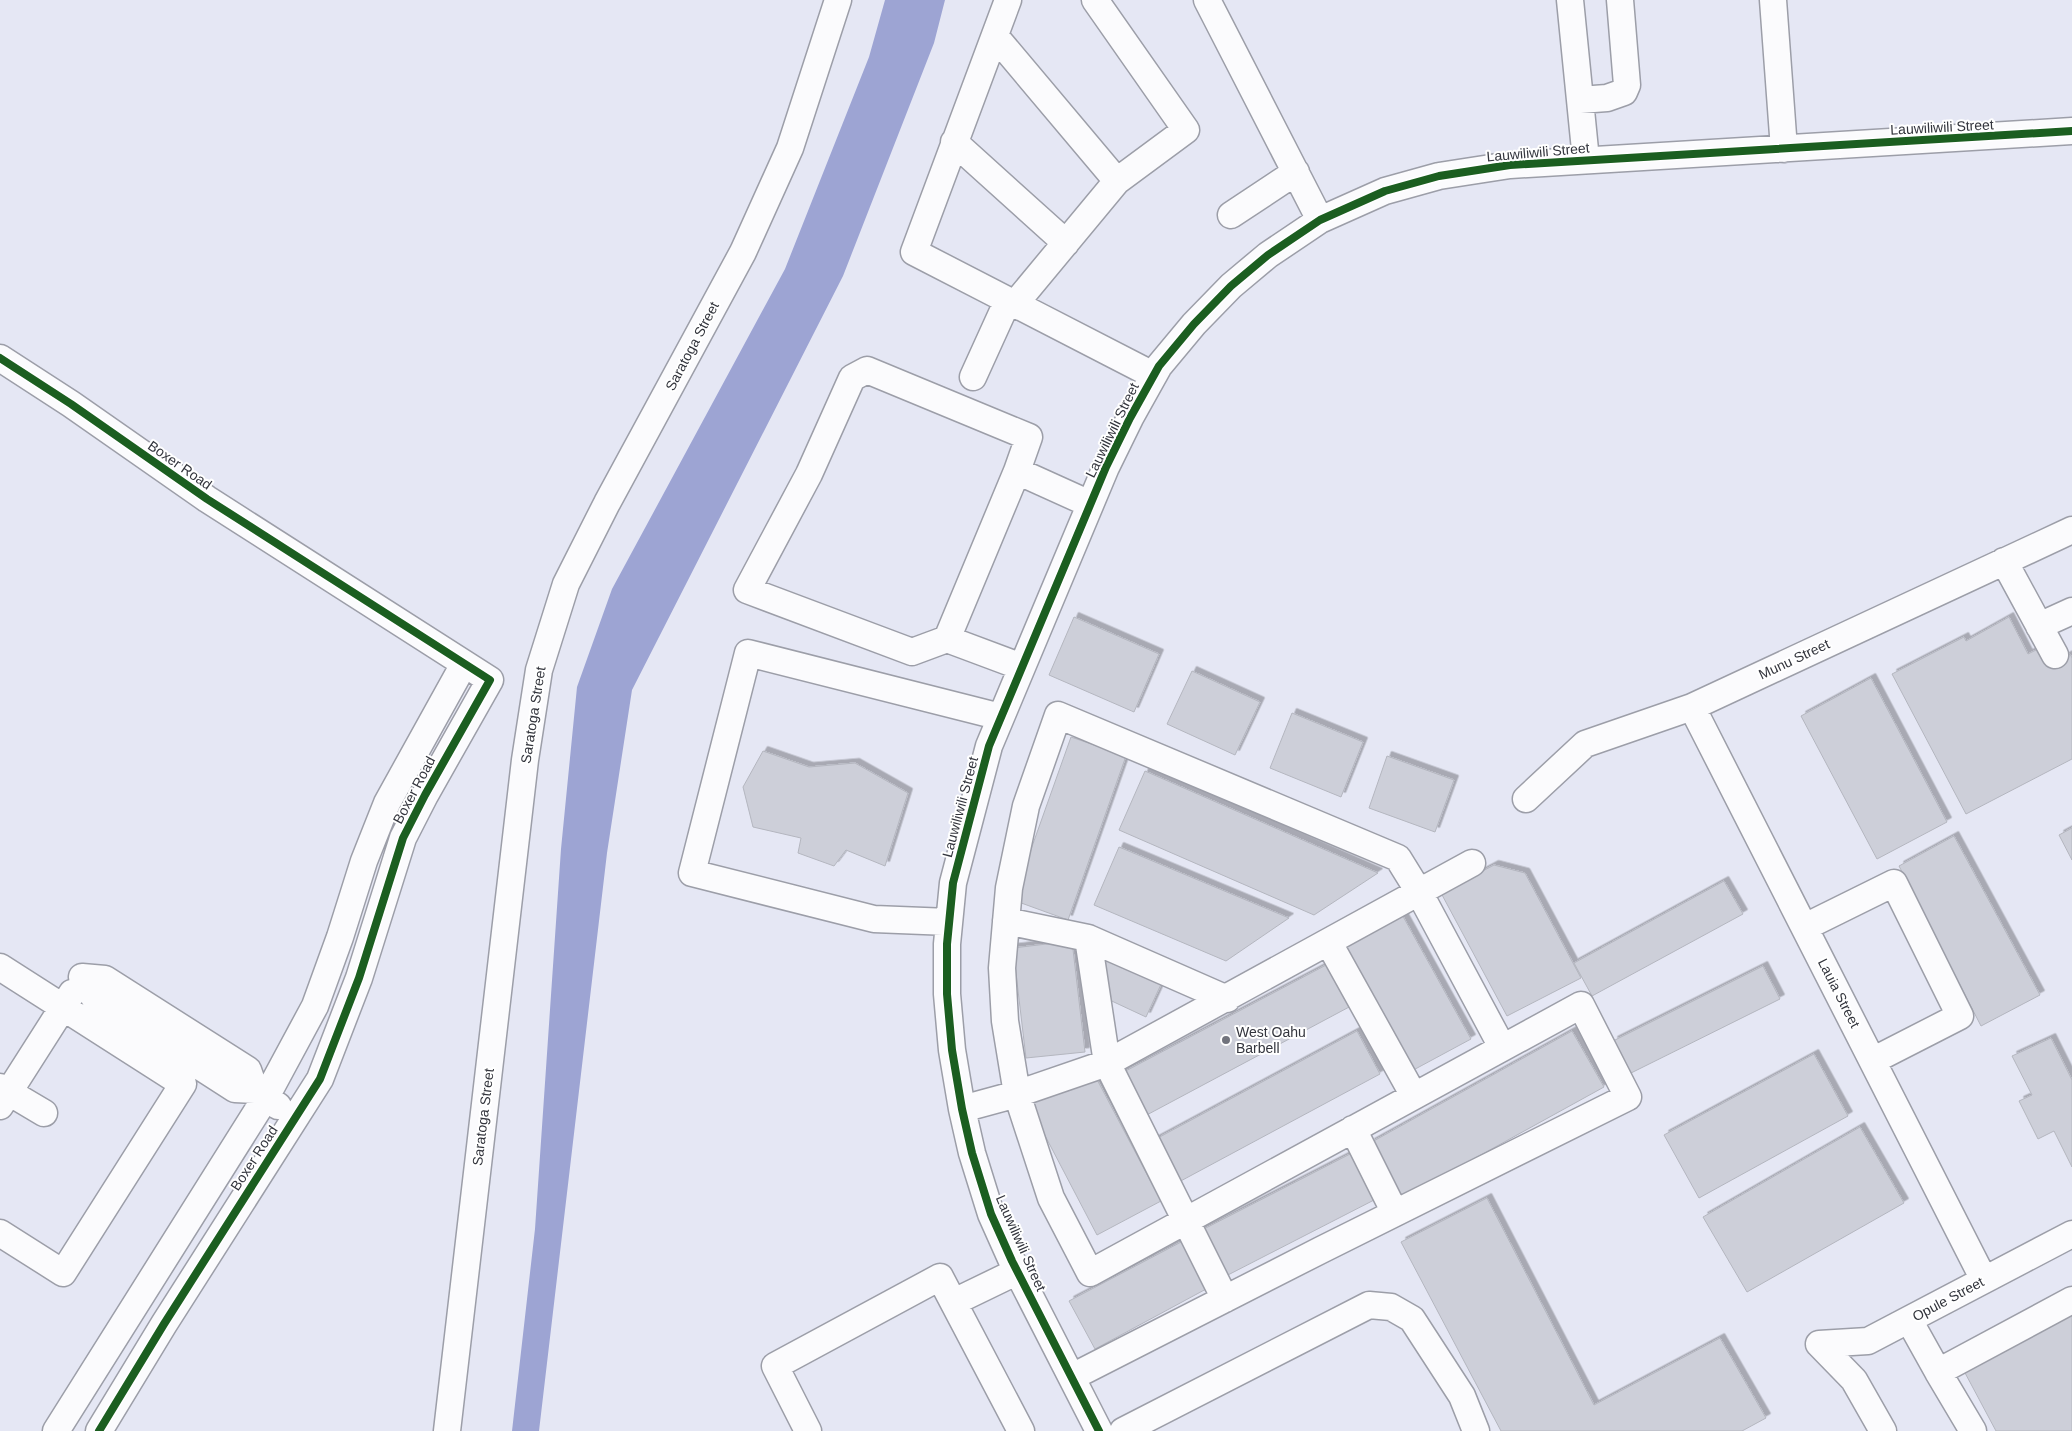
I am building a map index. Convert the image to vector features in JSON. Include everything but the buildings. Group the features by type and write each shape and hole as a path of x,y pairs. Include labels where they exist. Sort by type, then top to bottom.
{"street":[{"name":"Saratoga Street","path":"447,1431 524,770 539,670 566,584 607,503 743,252 790,148 838,0"},
{"path":"1008,0 914,252 1153,375"},
{"path":"973,377 1011,302 1066,243 1117,181 1186,130 1095,0"},
{"path":"1207,0 1320,220"},
{"path":"1570,0 1586,160"},
{"path":"1580,100 1617,95 1624,92 1627,85 1620,0"},
{"path":"1773,0 1784,149"},
{"path":"995,36 1117,181"},
{"name":"Lauwiliwili Street","path":"1099,1431 991,1214 972,1153 952,1050 947,994 949,922 953,883 989,746 1090,504 1130,418 1159,366 1194,324 1231,286 1268,255 1320,220 1385,192 1439,176 1510,165 2072,131"},
{"path":"954,142 1066,243"},
{"path":"1232,215 1296,172"},
{"name":"Boxer Road","path":"0,358 71,404 207,499 490,680 424,795 403,838 355,987 320,1079 99,1431"},
{"path":"947,639 1017,471 1029,437 867,370 852,378 809,474 747,590 912,652 947,639 1022,667"},
{"path":"1017,471 1090,504"},
{"name":"Munu Street","path":"1526,799 1585,744 1692,707 2072,530"},
{"path":"2004,561 2056,656"},
{"path":"2039,626 2072,611"},
{"path":"949,922 874,919 692,873 748,653 1001,717"},
{"name":"Boxer Road","path":"56,1431 315,1006 340,938 364,860 387,803 464,664"},
{"name":"Lauia Street","path":"1692,707 1874,1060 1984,1280"},
{"path":"1072,1377 1628,1097 1580,1005 1090,1274 1051,1198 1017,1094 1005,1021 1002,968 1009,888 1026,806 1058,715 1398,858 1419,892 1502,1047"},
{"path":"962,1109 1017,1094 1107,1063 1227,999 1472,863"},
{"path":"1805,927 1894,883 1960,1016 1874,1060"},
{"path":"1006,921 1088,938 1227,999"},
{"path":"1088,938 1107,1063 1225,1299"},
{"path":"1328,943 1414,1096"},
{"path":"0,967 183,1084 63,1273 0,1233"},
{"path":"44,1113 3,1095 64,1008 82,977 95,999 235,1089 260,1094 295,1117"},
{"path":"1353,1129 1395,1213"},
{"name":"Opule Street","path":"1883,1431 1854,1380 1819,1344 1868,1341 2072,1234"},
{"path":"954,1302 1018,1271"},
{"path":"808,1431 775,1366 940,1277 1021,1431"},
{"path":"1938,1372 2072,1300"},
{"path":"1123,1431 1370,1305 1391,1307 1412,1318 1462,1396 1476,1431"},
{"path":"1909,1320 1973,1431"}],"water":[{"path":"885,0 945,0 934,43 843,276 632,690 607,853 539,1431 512,1431 535,1229 561,849 577,687 612,589 785,269 869,57"}],"cycle path":[{"path":"1099,1431 1012,1261 991,1214 972,1153 952,1050 947,994 947,944 953,883 989,746 1106,467 1130,418 1159,366 1194,324 1231,286 1268,255 1320,220 1385,191 1439,176 1510,165 2072,131"},
{"path":"0,358 71,404 207,499 490,680 403,838 359,978 320,1079 164,1324 99,1431"}],"place":[{"name":"West Oahu Barbell","path":"1226,1040"}]}
